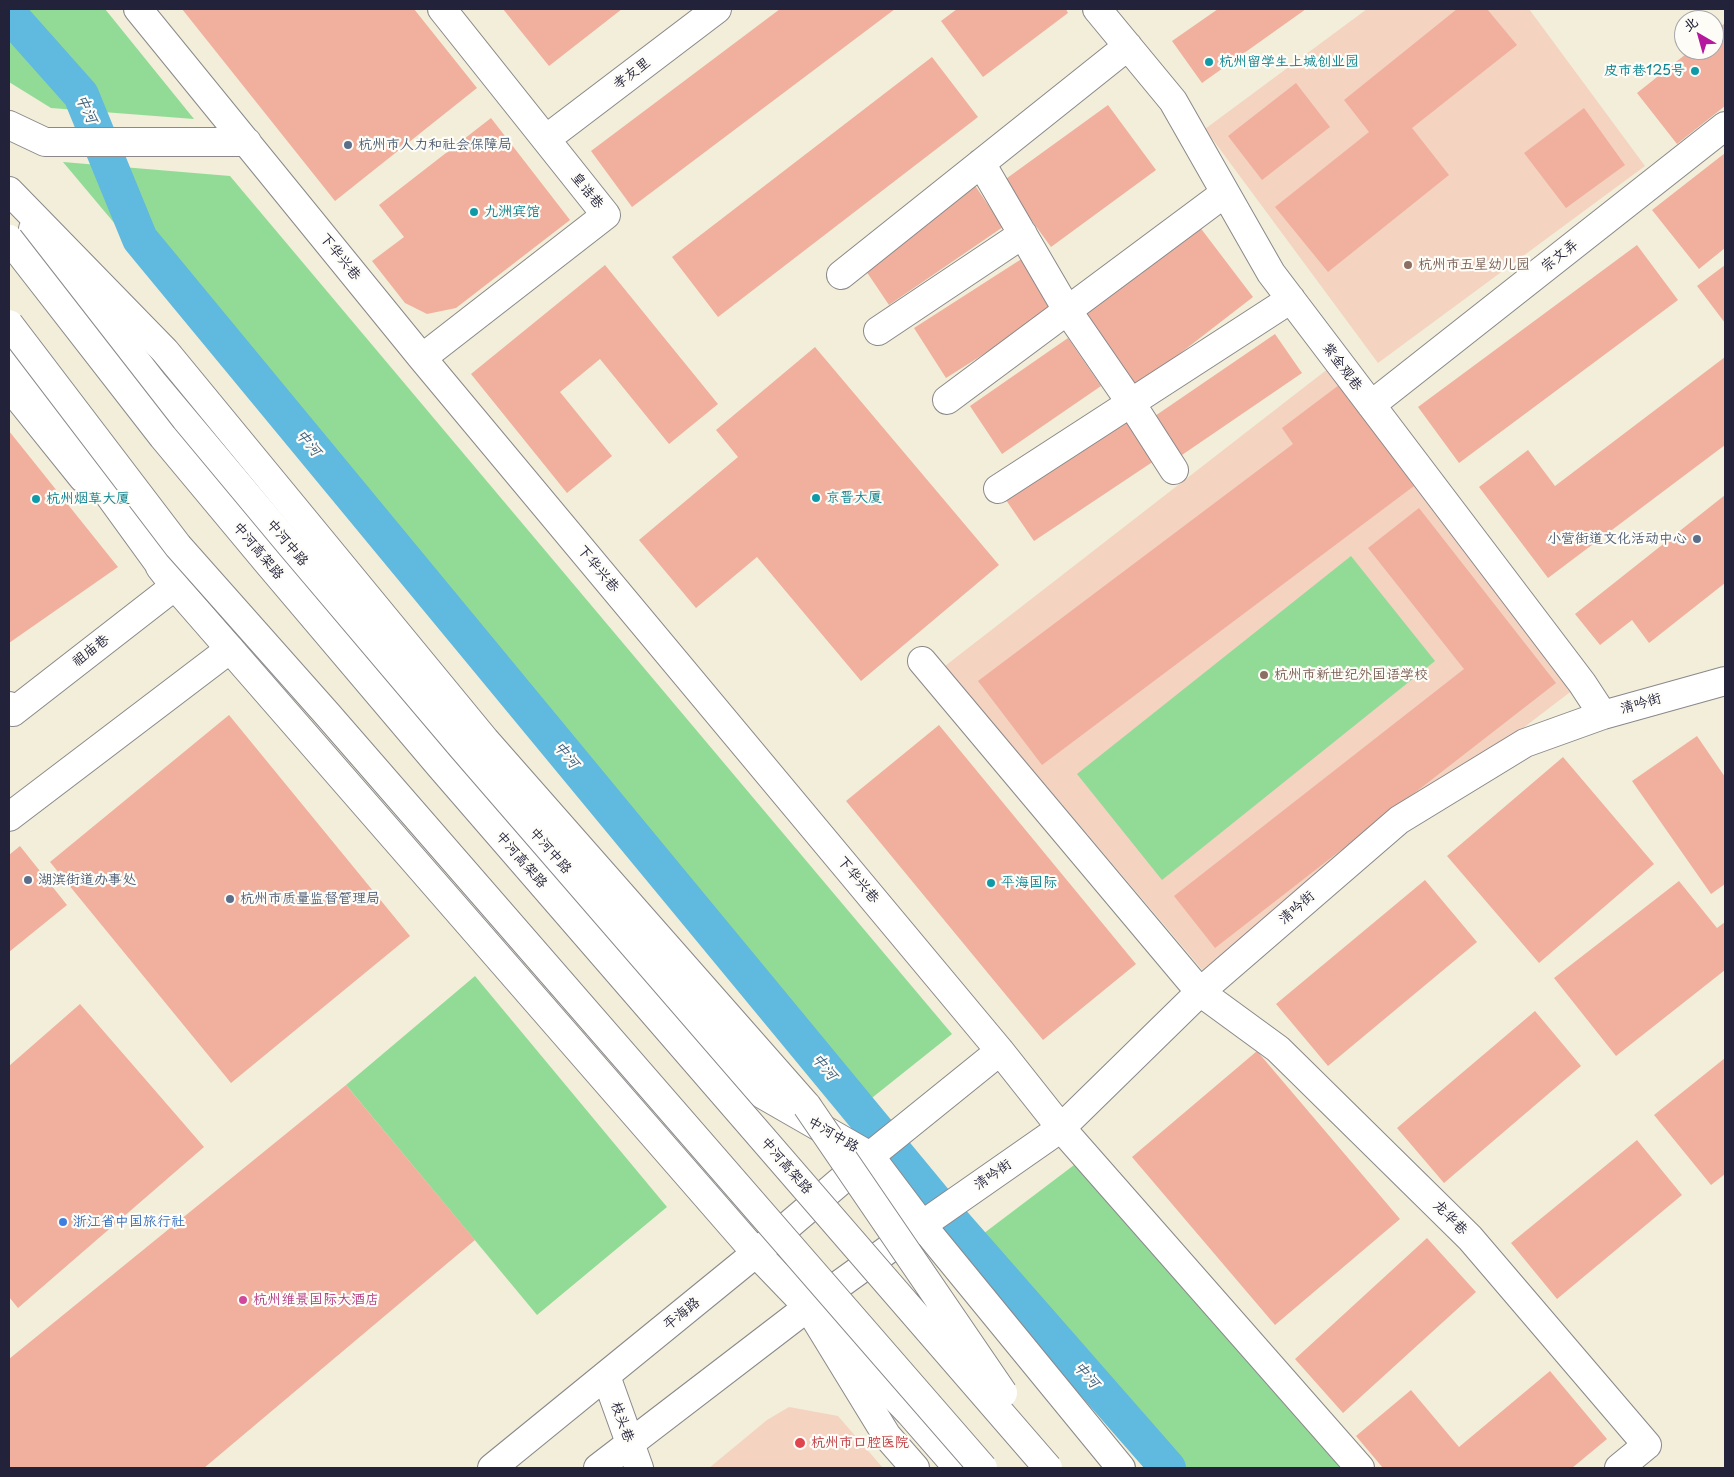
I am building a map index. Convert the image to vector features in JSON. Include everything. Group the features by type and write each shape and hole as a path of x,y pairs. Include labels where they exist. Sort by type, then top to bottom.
{"main road":[{"name":"下华兴巷","path":"138,9 422,358 1000,1051 1061,1128 1360,1468"},
{"name":"皇诰巷","path":"422,358 606,215 442,9"},
{"name":"孝友里","path":"546,140 717,9"},
{"name":"紫金观巷","path":"1097,9 1173,101 1271,273 1582,683 1603,715"},
{"path":"841,275 1128,46"},
{"path":"9,125 45,142 247,142"},
{"name":"宗文弄","path":"1371,405 1725,126"},
{"path":"981,163 1068,310 1174,470"},
{"path":"9,190 165,351 485,740 807,1106 1054,1468"},
{"path":"947,400 1225,193"},
{"name":"中河中路","path":"9,199 154,384 442,727 762,1094 870,1156 922,1225 1121,1468"},
{"path":"878,331 1023,234"},
{"name":"中河高架路","path":"9,239 163,437 446,774 1048,1468"},
{"path":"998,489 1291,299"},
{"path":"9,324 178,546 328,715 983,1468"},
{"path":"9,357 175,586"},
{"path":"9,386 56,446 175,586 756,1253 910,1413 958,1468"},
{"name":"祖庙巷","path":"9,706 13,712 175,586"},
{"path":"9,816 230,649"},
{"path":"922,661 1200,992"},
{"name":"清吟街","path":"922,1225 1061,1128 1200,992 1399,820 1525,743 1603,715 1725,681"},
{"name":"龙华巷","path":"1200,992 1278,1049 1470,1238 1648,1445 1620,1468"},
{"path":"870,1156 1000,1051"},
{"name":"平海路","path":"492,1468 756,1253 870,1156"},
{"path":"598,1468 629,1442 808,1307 922,1225"},
{"path":"808,1307 887,1436 915,1468"},
{"name":"枝头巷","path":"606,1376 639,1468"}],"shaded area":[{"name":"杭州市五星幼儿园","path":"1367,9 1529,9 1645,166 1378,363 1205,129"},
{"name":"杭州市新世纪外国语学校","path":"1338,361 1582,683 1204,972 945,666"},
{"name":"杭州市口腔医院","path":"789,1407 838,1416 883,1468 709,1468 767,1420"}],"green space":[{"path":"9,9 105,9 194,119 51,108 9,82"},
{"path":"63,162 230,176 952,1034 858,1109"},
{"path":"1351,556 1435,661 1162,880 1077,774"},
{"path":"475,976 667,1207 537,1315 346,1085"},
{"path":"1086,1156 1359,1468 1166,1468 971,1243"}],"building":[{"name":"杭州市人力和社会保障局","path":"182,9 414,9 477,88 335,201"},
{"path":"503,9 622,9 549,66"},
{"path":"780,9 895,9 632,207 591,151"},
{"path":"957,9 1066,9 1068,13 983,77 941,21"},
{"name":"杭州留学生上城创业园","path":"1218,9 1306,9 1202,83 1172,41"},
{"path":"1457,9 1487,9 1517,45 1412,128 1449,175 1328,272 1275,207 1369,132 1344,100"},
{"name":"皮市巷125号","path":"1724,24 1725,106 1677,144 1637,93 1678,60 1724,60"},
{"path":"932,57 978,117 718,317 672,257"},
{"path":"1296,83 1330,127 1262,180 1228,136"},
{"path":"1108,105 1156,170 1051,247 1003,181"},
{"path":"1584,108 1625,165 1566,208 1524,153"},
{"name":"九洲宾馆","path":"491,118 570,220 456,308 427,314 405,303 372,261 404,237 379,205"},
{"path":"1725,153 1725,248 1699,269 1652,210"},
{"path":"974,184 1003,227 889,305 860,262"},
{"path":"1199,226 1253,297 1134,389 1080,318"},
{"path":"1637,245 1678,300 1459,463 1418,407"},
{"path":"1023,258 1055,309 946,378 914,328"},
{"path":"605,265 718,404 669,444 600,359 560,392 612,456 567,493 471,374"},
{"path":"1725,265 1725,323 1697,286"},
{"path":"1275,334 1302,373 1179,457 1152,418"},
{"path":"1068,338 1101,386 1002,454 970,406"},
{"name":"京晋大厦","path":"815,347 999,565 861,681 757,557 696,608 639,540 738,457 716,430"},
{"path":"1725,357 1725,445 1548,578 1479,487 1528,450 1555,486"},
{"path":"1339,385 1414,486 1042,765 978,681 1293,444 1282,428"},
{"path":"1130,418 1157,459 1034,541 1006,500"},
{"name":"杭州烟草大厦","path":"9,431 118,567 9,643"},
{"name":"小营街道文化活动中心","path":"1725,495 1725,583 1649,643 1632,620 1600,645 1575,614"},
{"path":"1419,508 1556,683 1215,948 1174,896 1464,669 1368,548"},
{"name":"杭州市质量监督管理局","path":"229,715 410,936 231,1083 50,862"},
{"name":"平海国际","path":"939,725 1136,964 1043,1040 846,801"},
{"path":"1697,736 1725,777 1725,884 1711,894 1632,781"},
{"path":"1563,757 1654,864 1539,963 1447,856"},
{"name":"湖滨街道办事处","path":"20,846 67,905 9,952 9,855"},
{"path":"1425,880 1477,942 1328,1066 1276,1004"},
{"path":"1679,881 1717,928 1725,922 1725,970 1616,1056 1554,978"},
{"name":"浙江省中国旅行社","path":"80,1004 204,1147 18,1308 9,1297 9,1066"},
{"path":"1535,1011 1581,1066 1444,1183 1397,1128"},
{"path":"1257,1051 1400,1219 1275,1325 1132,1157"},
{"path":"1725,1058 1725,1174 1711,1185 1654,1115"},
{"name":"杭州维景国际大酒店","path":"346,1085 475,1240 204,1468 9,1468 9,1359"},
{"path":"1637,1140 1682,1195 1557,1299 1511,1243"},
{"path":"1427,1238 1476,1292 1343,1413 1295,1359"},
{"path":"1550,1371 1607,1439 1572,1468 1383,1468 1356,1436 1411,1390 1459,1447"}],"waterway":[{"name":"中河","path":"9,14 81,95 140,239 948,1217 1168,1468"}],"place":[{"name":"杭州留学生上城创业园","path":"1209,62"},
{"name":"皮市巷125号","path":"1695,71"},
{"name":"杭州市人力和社会保障局","path":"348,145"},
{"name":"九洲宾馆","path":"474,212"},
{"name":"杭州市五星幼儿园","path":"1408,265"},
{"name":"京晋大厦","path":"816,498"},
{"name":"杭州烟草大厦","path":"36,499"},
{"name":"小营街道文化活动中心","path":"1697,539"},
{"name":"杭州市新世纪外国语学校","path":"1264,675"},
{"name":"湖滨街道办事处","path":"28,880"},
{"name":"平海国际","path":"991,883"},
{"name":"杭州市质量监督管理局","path":"230,899"},
{"name":"浙江省中国旅行社","path":"63,1222"},
{"name":"杭州维景国际大酒店","path":"243,1300"},
{"name":"杭州市口腔医院","path":"800,1443"}]}
